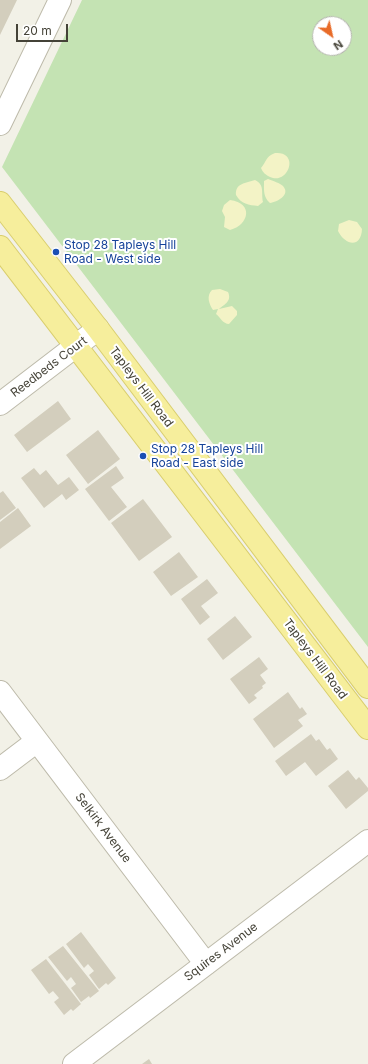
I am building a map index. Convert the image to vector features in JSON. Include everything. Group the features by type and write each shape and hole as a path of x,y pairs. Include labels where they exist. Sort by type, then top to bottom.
{"main road":[{"name":"Tapleys Hill Road","path":"0,203 368,687"},
{"name":"Tapleys Hill Road","path":"0,247 368,728"}],"street":[{"path":"0,124 60,0"},
{"name":"Reedbeds Court","path":"0,404 98,330"},
{"name":"Selkirk Avenue","path":"0,692 206,964"},
{"path":"0,769 37,741"},
{"name":"Squires Avenue","path":"74,1064 368,841"}],"shaded area":[{"path":"82,0 368,0 368,647 2,167"}],"sand":[{"path":"275,153 285,155 289,162 287,171 280,178 266,175 261,168 268,158"},
{"path":"268,179 282,185 285,189 282,198 270,203 265,196 264,190 264,181"},
{"path":"255,180 260,184 262,189 263,202 258,206 243,202 236,195 237,188 239,186"},
{"path":"230,200 243,205 246,209 246,214 245,219 241,224 230,230 224,227 225,217 222,211 224,205"},
{"path":"349,220 357,222 362,229 359,240 352,243 348,242 341,236 338,231 339,224"},
{"path":"220,289 228,292 229,298 227,302 219,309 232,306 237,311 237,315 229,324 223,322 216,314 218,309 213,310 209,303 210,292 212,290"}],"building":[{"path":"0,0 17,0 0,35"},
{"path":"58,401 71,419 27,452 14,435"},
{"path":"98,430 120,459 88,484 66,455"},
{"path":"116,466 124,478 111,487 127,507 109,521 85,489"},
{"path":"34,468 40,475 46,470 58,485 69,477 79,490 66,500 62,494 44,508 21,478"},
{"path":"3,491 16,508 0,520 0,493"},
{"path":"143,499 172,537 139,561 111,523"},
{"path":"18,508 31,526 0,549 0,522"},
{"path":"179,552 198,577 171,596 153,572"},
{"path":"207,579 218,593 201,606 210,617 200,625 181,599"},
{"path":"235,616 252,637 223,660 207,639"},
{"path":"259,657 268,669 260,675 266,683 262,686 263,688 254,695 257,698 249,704 230,679"},
{"path":"288,692 300,709 302,707 307,714 298,720 303,726 274,748 253,719"},
{"path":"311,734 316,741 319,739 327,750 330,748 338,759 316,776 305,762 286,776 275,761"},
{"path":"348,770 356,780 359,777 368,788 368,791 346,809 328,786"},
{"path":"81,932 116,978 108,985 106,983 99,989 89,975 94,971 88,964 84,968 66,944"},
{"path":"63,946 99,991 90,998 89,996 81,1002 71,988 76,984 71,977 67,981 48,957"},
{"path":"46,959 81,1004 73,1011 71,1009 64,1015 54,1002 59,998 53,991 49,994 31,970"},
{"path":"149,1059 152,1064 142,1064"}],"place":[{"name":"Stop 28 Tapleys Hill Road - West side","path":"56,252"},
{"name":"Stop 28 Tapleys Hill Road - East side","path":"143,456"}]}
